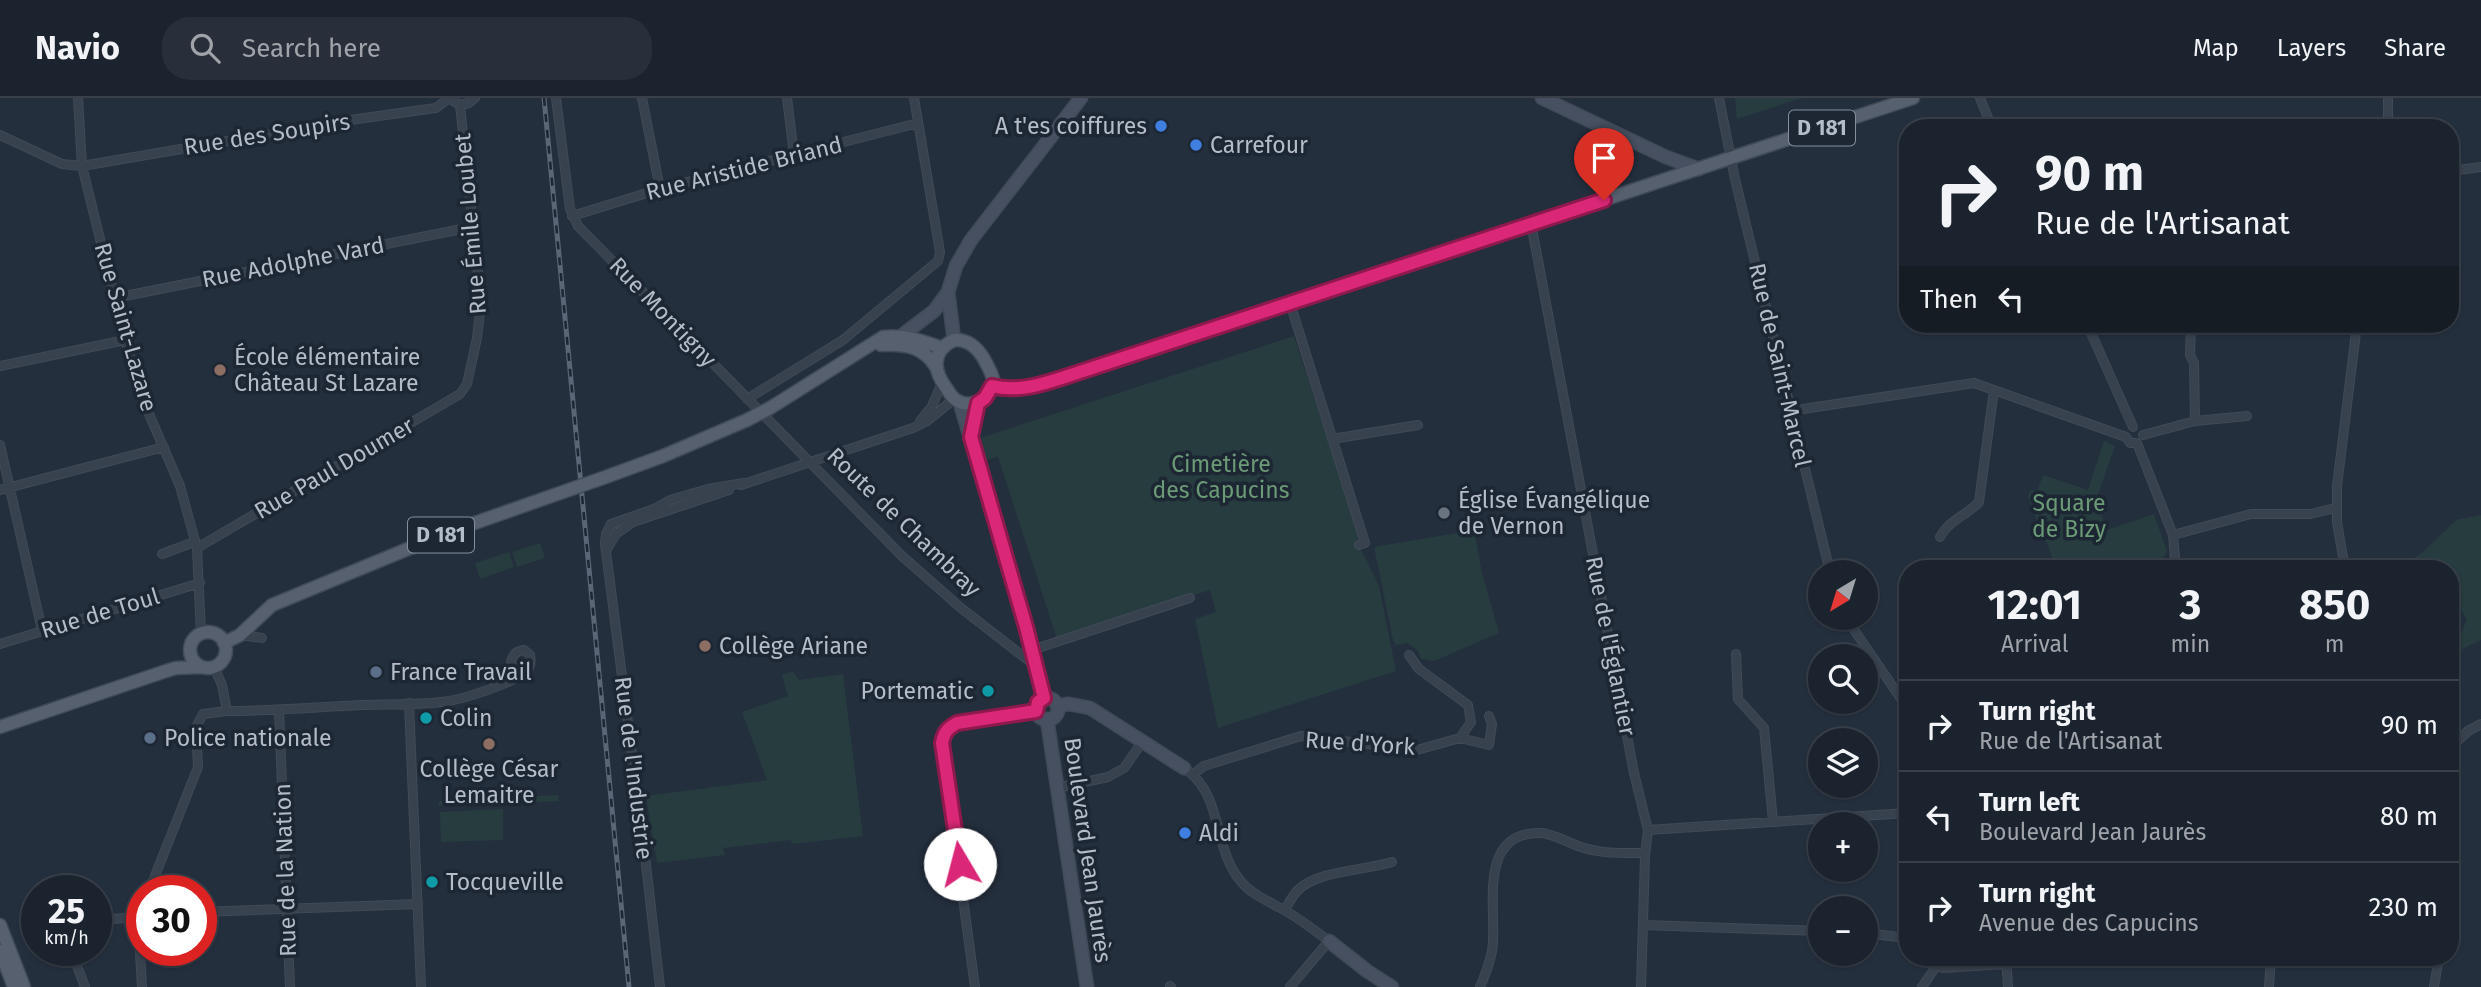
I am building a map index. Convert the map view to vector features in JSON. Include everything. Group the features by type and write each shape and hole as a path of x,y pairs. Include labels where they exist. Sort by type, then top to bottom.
{"main road":[{"path":"901,336 934,311 948,292 956,266 971,240 1081,98"},
{"path":"1542,98 1666,157 1699,169"},
{"name":"D 181","path":"992,386 1007,389 1027,388 1913,98"},
{"path":"1666,157 1673,178"},
{"path":"948,292 954,340"},
{"name":"D 181","path":"224,643 240,635 272,606 449,532 663,456 747,420 883,337 901,336 942,348"},
{"path":"957,401 978,403 985,398 993,380 975,347 970,342 954,340 942,348 935,359 936,367 942,383 957,401 971,437 1044,698"},
{"path":"867,345 909,345 922,351 936,367"},
{"path":"971,437 978,403"},
{"path":"0,727 176,668 208,667 223,660 224,643 216,635 201,634 193,640 190,651 176,668"},
{"path":"190,651 194,661 208,667"},
{"path":"1044,698 1053,699 1057,706 1055,716 1047,719 1041,718 1036,711 1038,702 1044,698"},
{"path":"1057,706 1069,704 1090,708 1188,771"},
{"name":"Boulevard Jean Jaurès","path":"1047,719 1087,987"},
{"path":"0,925 24,987"},
{"path":"1329,942 1392,987"},
{"path":"0,951 15,987"}],"street":[{"name":"Rue Saint-Lazare","path":"78,98 82,166 125,340 143,400 180,486 196,545 201,634"},
{"name":"Rue des Soupirs","path":"82,166 436,108 449,98"},
{"path":"449,98 460,105 475,98"},
{"path":"556,98 572,216"},
{"path":"642,98 660,188"},
{"path":"787,98 794,155"},
{"path":"747,399 842,340 939,261 940,252 914,98"},
{"name":"Rue de Saint-Marcel","path":"1719,98 1730,159 1827,560"},
{"path":"1980,98 1988,119"},
{"path":"2388,98 2388,119"},
{"name":"Rue Émile Loubet","path":"460,105 481,303 467,384"},
{"name":"Rue Aristide Briand","path":"572,216 660,188 918,123"},
{"path":"0,135 62,164 82,166"},
{"path":"2459,170 2481,167"},
{"name":"Rue Montigny","path":"572,216 747,399"},
{"name":"Rue de l'Églantier","path":"1531,223 1634,773 1648,830 1641,987"},
{"name":"Rue Adolphe Vard","path":"115,298 472,227"},
{"path":"1290,303 1365,543 1359,545"},
{"path":"2091,333 2133,427"},
{"path":"2191,333 2190,355 2194,363 2196,421"},
{"path":"2344,560 2336,508 2337,486 2356,333"},
{"path":"0,366 125,340"},
{"path":"913,428 932,406 942,383"},
{"path":"1790,411 1974,383 2126,437 2130,443 2137,443"},
{"name":"Rue Paul Doumer","path":"162,554 196,545 460,394 467,384"},
{"path":"1940,537 1947,526 1971,511 1979,502 1994,390"},
{"name":"Route de Chambray","path":"747,399 902,556 961,608 1037,668"},
{"path":"607,550 621,529 634,522 913,428 957,401"},
{"path":"2137,443 2143,435 2196,421 2247,416"},
{"path":"1332,439 1418,425"},
{"path":"2126,437 2127,431 2133,427 2140,429 2143,435"},
{"path":"2137,443 2173,535 2175,560"},
{"path":"0,445 42,630"},
{"path":"0,490 164,447"},
{"name":"Rue de l'Industrie","path":"660,987 645,847 605,544 608,526 670,500 708,489 744,483"},
{"path":"2173,535 2251,514 2310,514 2336,508"},
{"name":"Rue de Toul","path":"0,644 200,583"},
{"path":"1032,650 1190,598"},
{"path":"1854,630 1899,696"},
{"path":"1737,654 1738,699 1764,728 1773,821"},
{"path":"1409,655 1419,669 1468,705 1471,722 1460,738"},
{"path":"208,667 222,685 227,711"},
{"path":"155,875 198,767 196,727 203,714 442,702 465,698 518,675"},
{"path":"409,703 421,987"},
{"name":"Rue de la Nation","path":"279,710 290,987"},
{"path":"975,987 942,743 948,728 957,723 1036,711"},
{"name":"Rue d'York","path":"1188,771 1301,736 1417,750 1460,738 1489,745 1492,724 1489,716"},
{"path":"2459,740 2481,724"},
{"path":"1057,788 1108,777 1124,768 1143,741"},
{"path":"1188,771 1211,803 1230,866 1240,881 1256,895 1285,910 1329,942 1290,987"},
{"path":"1648,830 1899,814"},
{"path":"1480,987 1493,944 1493,873 1499,855 1511,840 1526,834 1544,833 1605,853 1645,853"},
{"path":"1285,910 1296,892 1322,876 1370,869 1392,862"},
{"path":"217,912 418,904"},
{"path":"1644,925 1808,931"},
{"path":"1878,934 1899,939"},
{"path":"77,966 85,987"},
{"path":"141,966 142,987"},
{"path":"1922,987 1936,966"},
{"path":"1939,966 1959,966"},
{"path":"2006,966 2008,987"},
{"path":"2269,987 2270,966"},
{"path":"2434,987 2438,966"}],"green space":[{"path":"1735,98 1801,98 1737,119"},
{"name":"Cimetière des Capucins","path":"1294,336 1358,532 1357,541 1379,586 1396,671 1218,728 1195,619 1216,612 1210,590 1057,639 998,457 986,460 980,438"},
{"name":"Square de Bizy","path":"2104,441 2115,446 2096,500 2107,530 2154,514 2167,551 2162,560 2053,560 2028,497 2030,490 2037,491 2043,475 2088,490"},
{"path":"2481,515 2481,640 2459,651 2459,637 2467,620 2459,607 2459,560 2411,560 2456,520"},
{"path":"1474,530 1482,573 1499,633 1434,661 1421,659 1418,651 1408,643 1396,645 1393,640 1374,547"},
{"path":"540,543 545,558 517,567 512,552"},
{"path":"509,552 514,567 480,579 475,563"},
{"path":"793,671 799,680 843,674 863,836 792,844 791,840 723,848 725,855 657,863 646,796 767,780 742,712 788,696 782,675"},
{"path":"558,795 559,801 439,806 439,801"},
{"path":"503,809 503,840 441,842 440,812"}],"railway":[{"path":"544,98 629,987"}],"place":[{"name":"A t'es coiffures","path":"1161,126"},
{"name":"Carrefour","path":"1196,145"},
{"name":"École élémentaire Château St Lazare","path":"220,370"},
{"name":"Église Évangélique de Vernon","path":"1444,513"},
{"name":"Collège Ariane","path":"705,646"},
{"name":"France Travail","path":"376,672"},
{"name":"Portematic","path":"988,691"},
{"name":"Colin","path":"426,718"},
{"name":"Police nationale","path":"150,738"},
{"name":"Collège César Lemaitre","path":"489,744"},
{"name":"Aldi","path":"1185,833"},
{"name":"Tocqueville","path":"432,882"}],"route":[{"path":"960,864 942,743 944,735 948,728 957,723 1036,711 1038,702 1044,698 971,437 978,403 985,398 992,386 1007,389 1027,388 1083,371 1604,200"}]}
